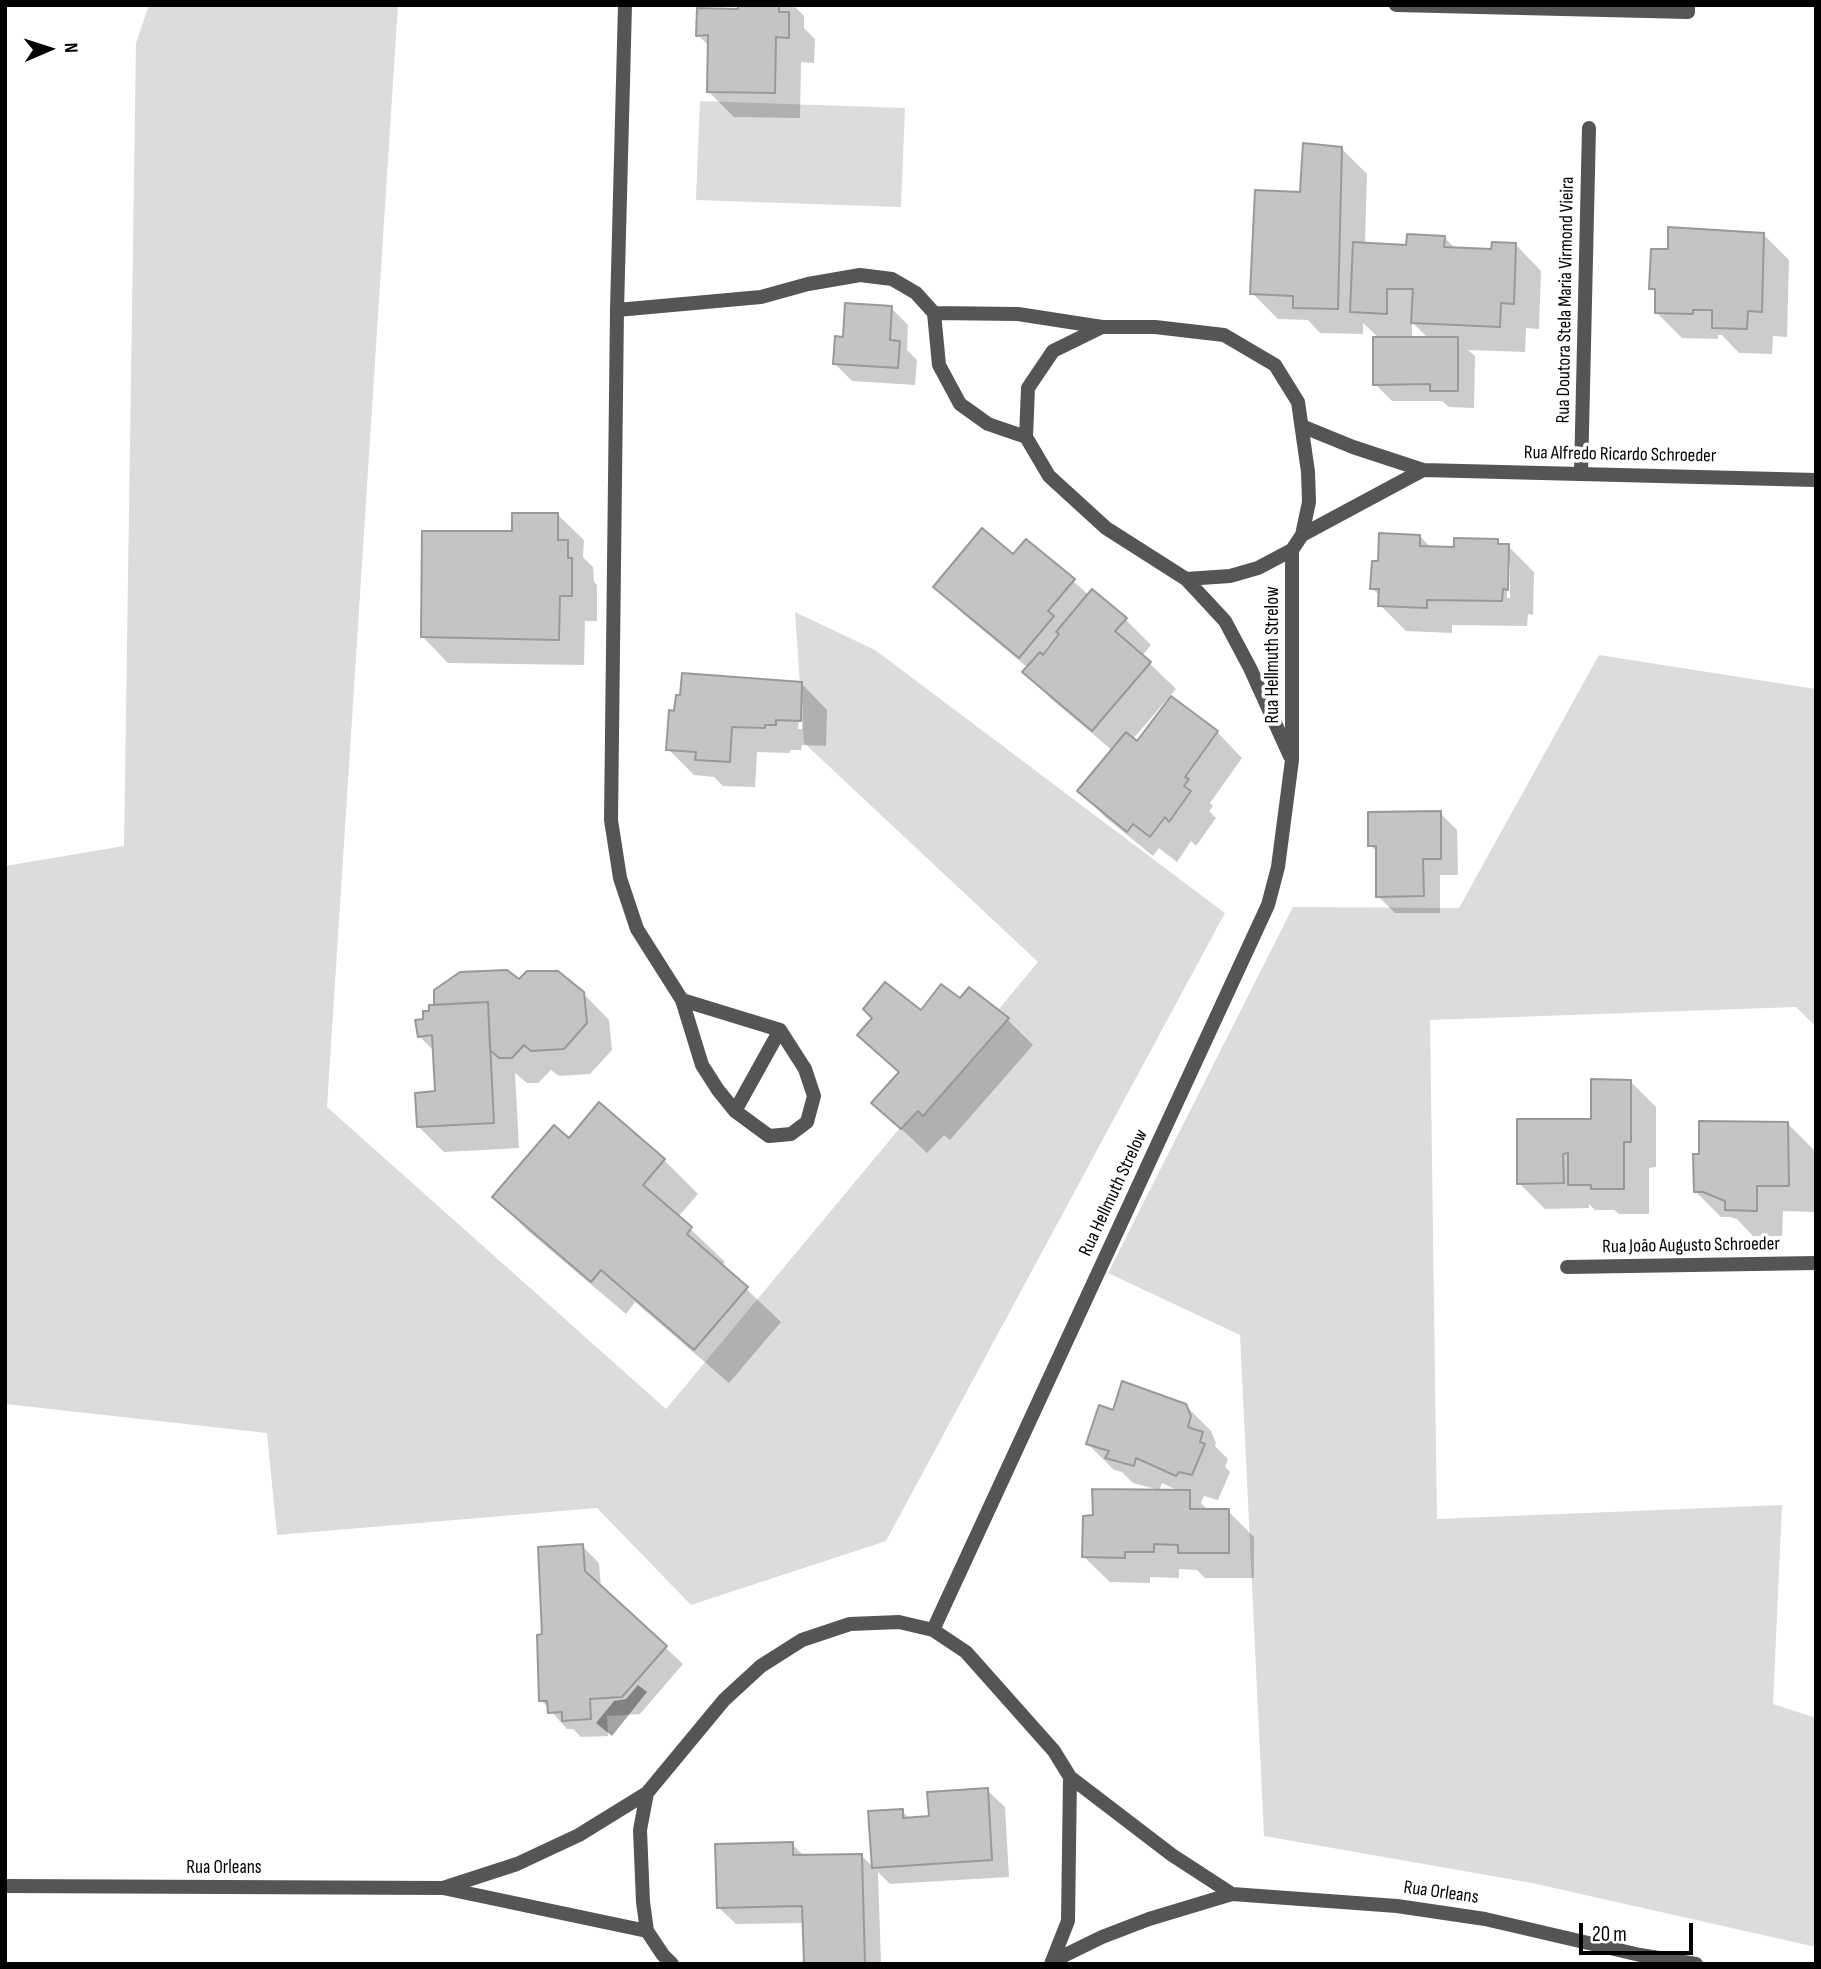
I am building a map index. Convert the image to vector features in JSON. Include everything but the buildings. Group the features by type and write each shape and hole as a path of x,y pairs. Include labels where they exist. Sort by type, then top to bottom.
{"street":[{"path":"625,5 617,310 611,820 620,878 638,929 682,1000 702,1065 735,1111 769,1136 790,1134 807,1122 814,1096 805,1069 780,1030 682,1000"},
{"path":"1396,5 1688,12 1688,5"},
{"name":"Rua Doutora Stela Maria Virmond Vieira","path":"1581,474 1589,128"},
{"path":"617,310 761,297 808,284 860,275 892,279 916,293 934,313 939,365 960,404 988,425 1026,437 1028,388 1053,351 1102,327"},
{"path":"934,313 1018,314 1102,327 1155,327 1224,335 1275,365 1298,402 1304,427 1309,502 1302,535 1292,550 1258,568 1230,576 1186,579"},
{"name":"Rua Alfredo Ricardo Schroeder","path":"1304,427 1353,447 1423,470 1816,480"},
{"name":"Rua Hellmuth Strelow","path":"1026,437 1049,476 1106,528 1186,579 1225,621 1250,668 1292,760"},
{"name":"Rua Alfredo Ricardo Schroeder","path":"1302,535 1423,470"},
{"name":"Rua Hellmuth Strelow","path":"933,1630 1268,905 1278,867 1292,760 1292,550"},
{"path":"735,1111 780,1030"},
{"name":"Rua João Augusto Schroeder","path":"1567,1267 1816,1263"},
{"path":"672,1964 648,1931 643,1902 640,1830 647,1793 724,1700 761,1666 800,1641 850,1624 899,1622 933,1630 966,1652 1054,1751 1070,1777 1068,1921 1052,1963"},
{"name":"Rua Orleans","path":"1070,1777 1172,1855 1232,1894"},
{"name":"Rua Orleans","path":"443,1888 517,1864 579,1835 647,1793"},
{"name":"Rua Orleans","path":"5,1886 443,1888 648,1931"},
{"name":"Rua Orleans","path":"1052,1963 1102,1937 1149,1919 1232,1894 1397,1906 1485,1919 1640,1955 1696,1964"},
{"name":"Rua Orleans","path":"1640,1955 1662,1964"}],"shaded area":[{"path":"149,5 398,5 327,1107 666,1409 1038,962 804,743 795,612 875,650 1225,913 886,1541 691,1605 597,1508 277,1535 267,1433 5,1404 5,866 124,846 136,43"},
{"path":"700,101 905,108 901,207 696,200"},
{"path":"1599,655 1816,689 1816,1027 1796,1007 1430,1020 1437,1519 1782,1505 1773,1704 1816,1718 1816,1947 1532,1883 1264,1836 1240,1335 1108,1273 1293,907 1459,908"},
{"path":"638,1685 647,1692 612,1736 596,1723 614,1701 626,1699"}]}
